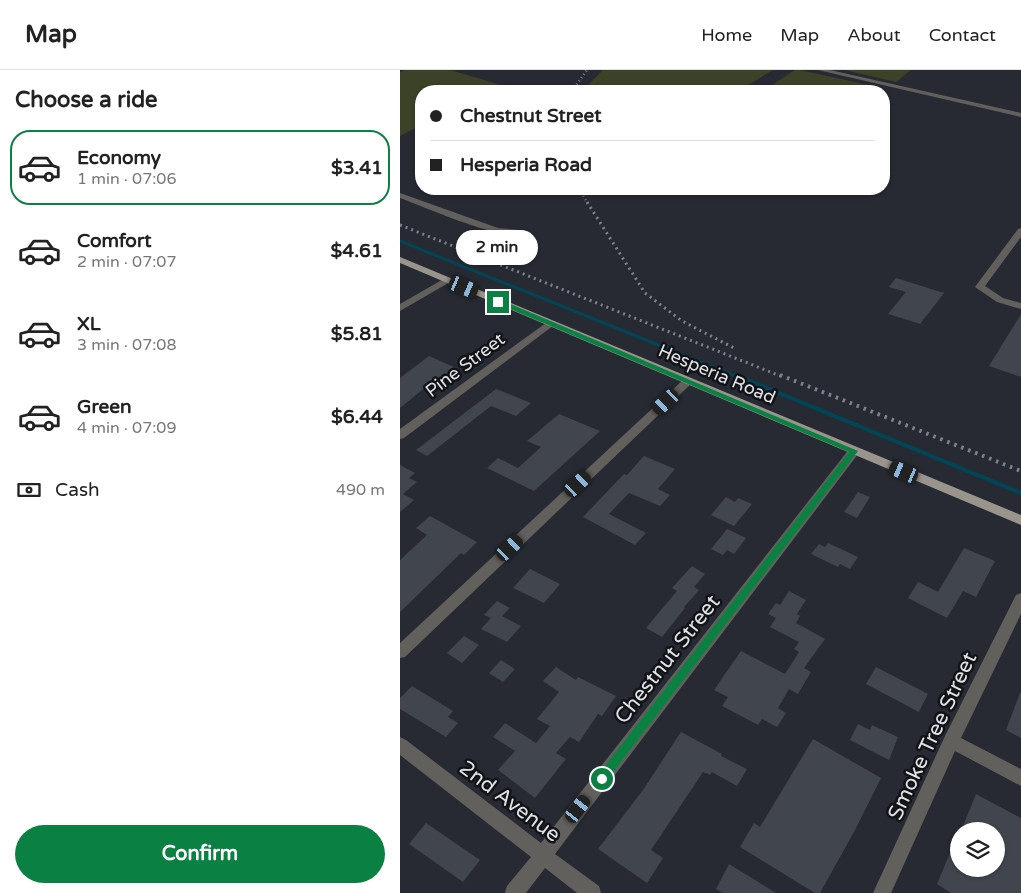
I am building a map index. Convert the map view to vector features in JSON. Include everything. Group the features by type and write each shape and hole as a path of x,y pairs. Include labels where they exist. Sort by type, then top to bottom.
{"main road":[{"name":"Hesperia Road","path":"400,260 1021,520"}],"street":[{"path":"821,70 888,85"},
{"path":"890,86 1021,115"},
{"path":"400,195 497,231 520,233"},
{"path":"1021,231 980,287 1000,300 1021,306"},
{"path":"400,308 447,280"},
{"name":"Pine Street","path":"400,435 550,323"},
{"path":"400,652 688,381"},
{"name":"Chestnut Street","path":"514,893 854,451"},
{"name":"Smoke Tree Street","path":"882,893 951,741 1021,599"},
{"path":"951,741 1021,778"},
{"name":"2nd Avenue","path":"400,746 592,893"}],"green space":[{"path":"406,70 450,70 502,85 415,85 415,128 400,136 400,72"},
{"path":"603,70 773,70 748,85 589,84"},
{"path":"795,70 800,70 868,85 772,85"},
{"path":"844,70 911,70 896,82"}],"building":[{"path":"896,278 944,293 920,324 888,314 906,292 889,287"},
{"path":"1021,314 1021,377 989,366"},
{"path":"429,356 456,368 430,388 427,386 400,408 400,378"},
{"path":"496,389 531,403 516,416 491,406 427,456 416,450"},
{"path":"559,414 600,431 534,491 487,468 498,458 518,468 541,447 527,441"},
{"path":"644,456 675,469 658,489 670,495 660,506 629,493 609,514 646,533 635,545 583,517"},
{"path":"400,465 415,473 409,478 417,482 403,494 414,500 400,512"},
{"path":"858,492 870,497 857,518 844,512"},
{"path":"726,497 735,502 738,498 752,504 734,526 711,515"},
{"path":"430,516 477,542 464,555 461,553 400,612 400,560 427,535 416,528"},
{"path":"727,529 746,538 734,554 727,550 723,555 711,549"},
{"path":"828,543 858,557 850,569 840,564 838,567 811,554 819,544 825,547"},
{"path":"964,548 995,561 976,597 963,591 947,618 908,598 918,582 938,592"},
{"path":"692,566 705,574 694,587 699,590 662,637 646,628 677,591 672,588"},
{"path":"530,569 560,584 544,603 513,588"},
{"path":"789,591 806,600 797,614 800,616 796,623 825,639 804,668 811,672 798,694 789,689 778,708 786,713 777,727 762,719 758,725 722,706 728,697 714,690 741,651 785,674 799,652 794,649 799,642 770,627 776,618 768,614 776,603 780,605"},
{"path":"497,601 510,608 502,616 521,626 507,642 481,629 491,618 484,615"},
{"path":"464,636 479,645 462,663 447,653"},
{"path":"501,660 515,669 503,682 489,673"},
{"path":"556,667 576,680 578,677 616,696 602,716 598,714 579,742 570,737 556,753 566,759 535,798 498,770 515,751 493,737 505,723 536,743 550,726 537,719 559,692 543,681"},
{"path":"876,667 928,694 919,712 866,684"},
{"path":"412,686 453,711 448,717 458,723 446,737 400,709 400,698"},
{"path":"1021,693 1021,738 1006,730"},
{"path":"858,724 870,730 872,725 898,737 889,760 850,740"},
{"path":"681,732 747,769 737,786 712,772 710,775 703,772 651,850 663,858 647,883 598,849 643,790"},
{"path":"813,739 881,778 820,893 815,893 740,847 754,823 760,827"},
{"path":"976,794 1021,818 1021,893 951,893 937,884 950,853 950,877 1005,877 1005,822 965,822"},
{"path":"426,823 480,860 463,882 409,844"},
{"path":"729,864 776,893 723,893 716,889"}],"waterway":[{"path":"400,241 738,377"},
{"path":"735,375 1021,493"}],"railway":[{"path":"576,85 587,70"},
{"path":"583,195 588,204"},
{"path":"587,202 645,293 682,321 734,348"},
{"path":"400,225 783,377"},
{"path":"780,375 1021,471"}],"route":[{"path":"498,302 854,451 602,779"}]}
